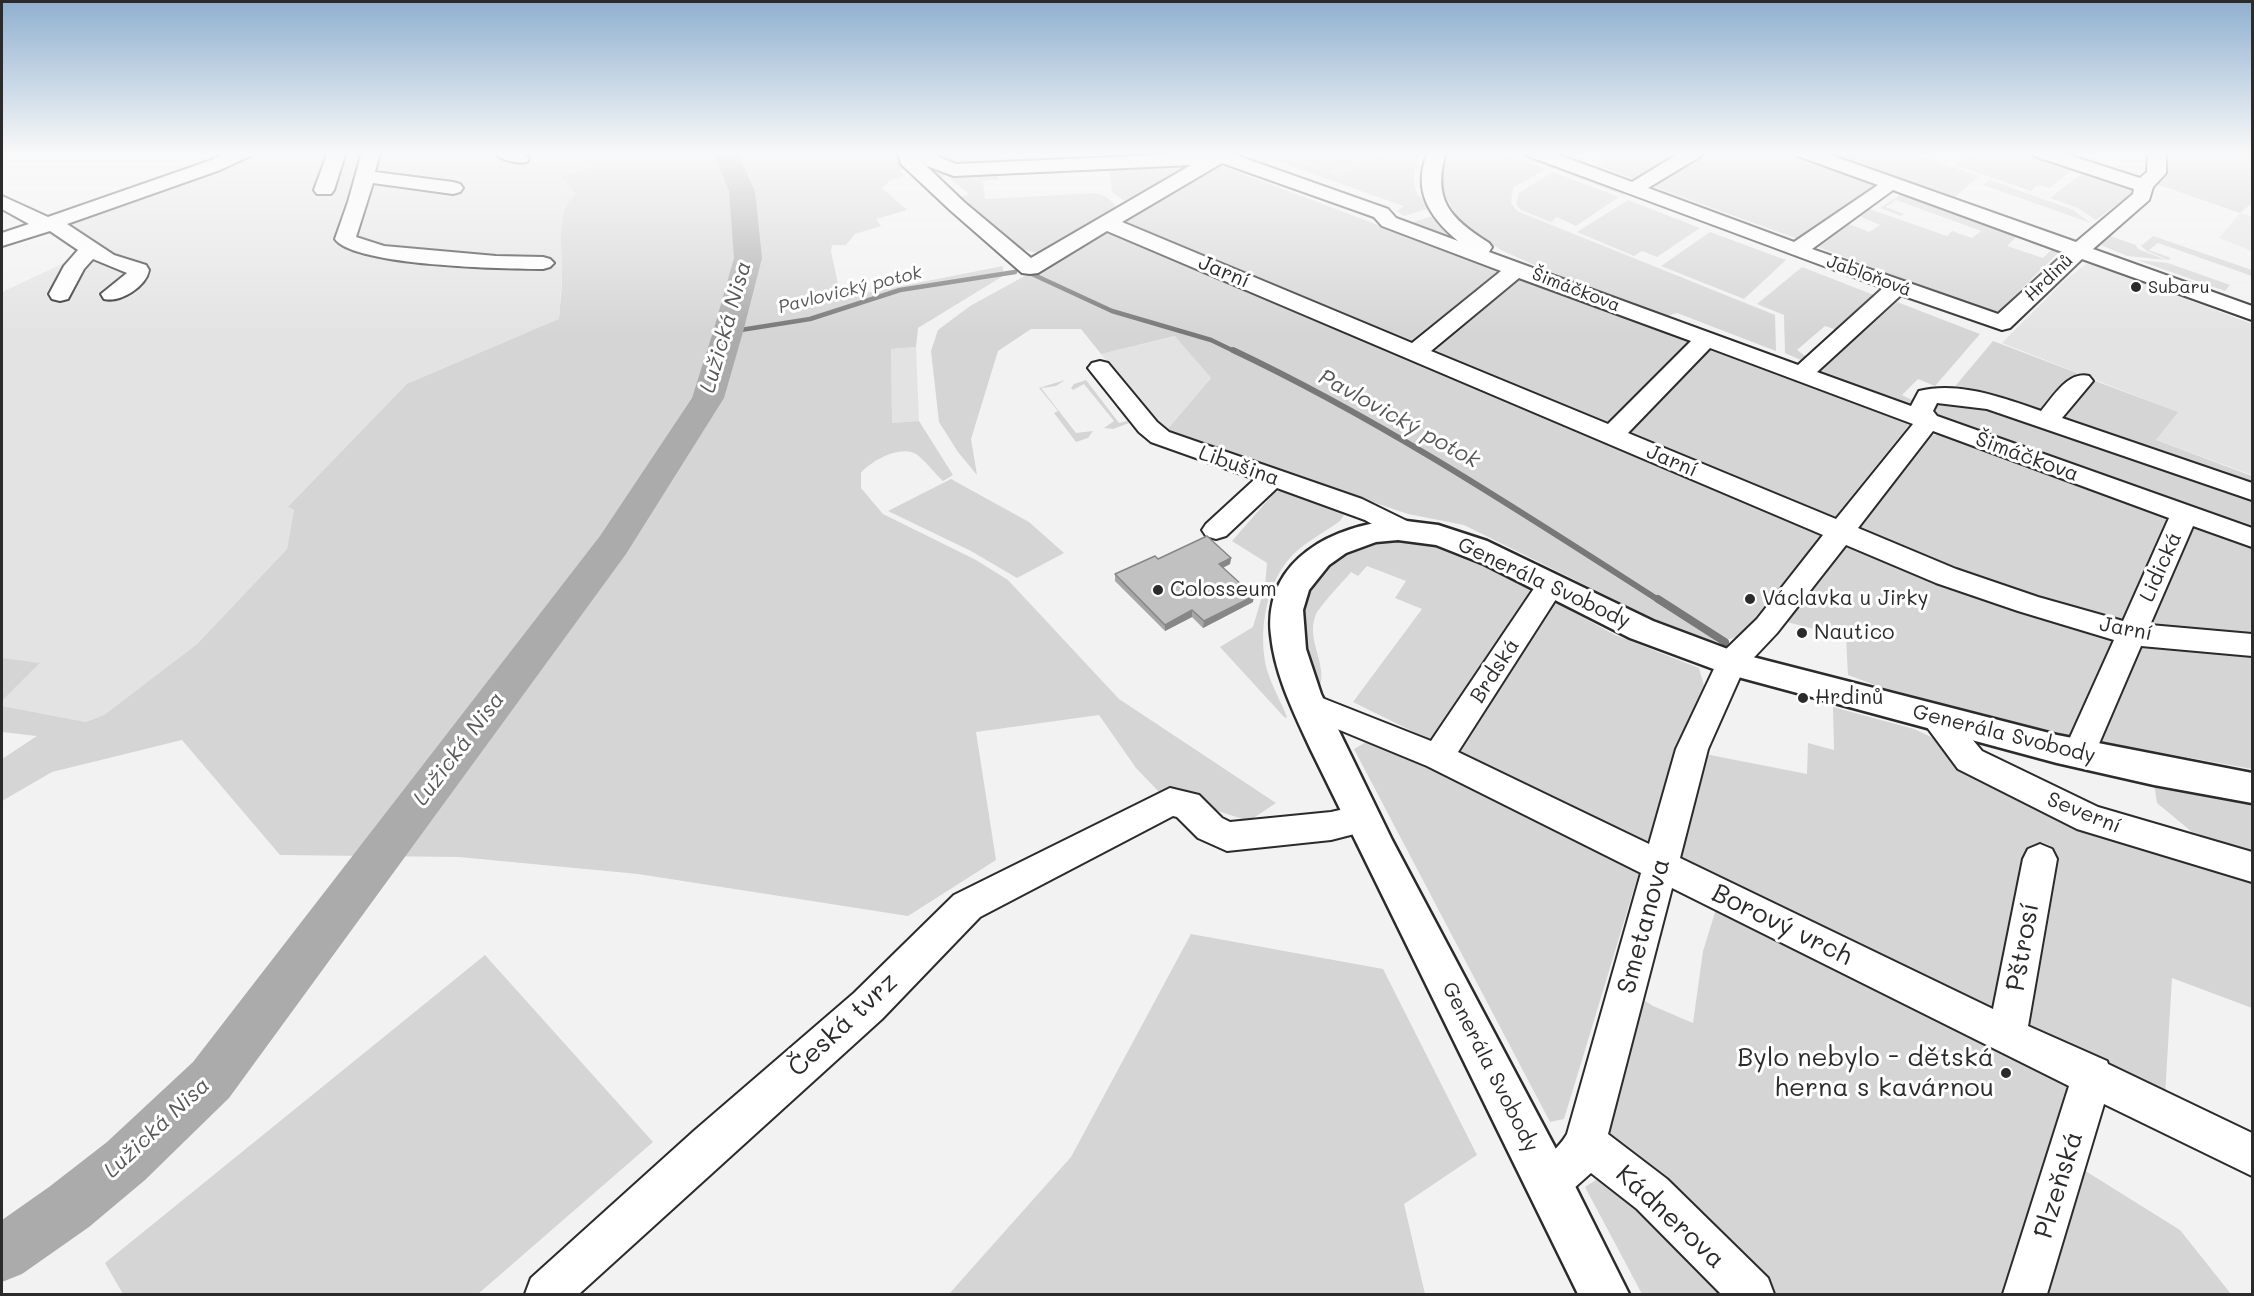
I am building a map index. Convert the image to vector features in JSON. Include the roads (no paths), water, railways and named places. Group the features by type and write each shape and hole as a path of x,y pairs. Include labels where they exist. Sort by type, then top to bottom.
{"main road":[{"name":"Generála Svobody","path":"1604,1294 1549,1182 1362,819 1307,704 1287,632 1287,615 1297,582 1311,561 1345,539 1380,531 1403,530 1463,542 1657,636 1701,653 1937,719 2177,776 2253,788"}],"street":[{"path":"25,212 50,224 107,259 138,270 137,277 112,294"},
{"path":"2,240 82,212"},
{"path":"354,212 345,239 358,246 373,248 378,252 496,262 543,263"},
{"path":"965,212 1030,268 1123,212"},
{"name":"Šimáčkova","path":"1380,212 1389,222 1518,268 1705,340 2253,538"},
{"path":"1389,222 1434,212"},
{"path":"1442,212 1468,239 1518,268"},
{"name":"Jabloňová","path":"1696,212 2002,323"},
{"path":"1796,250 1850,212"},
{"path":"1973,212 2253,314"},
{"name":"Hrdinů","path":"2002,323 2078,250 2122,212"},
{"name":"Jarní","path":"1106,223 1946,576 2028,604 2130,634 2253,645"},
{"path":"60,294 75,266 91,249"},
{"name":"Šimáčkova","path":"1414,353 1518,268"},
{"path":"1802,375 1810,364 1898,286"},
{"path":"1611,435 1705,340"},
{"name":"Libušina","path":"1100,368 1154,434 1375,514 1403,530"},
{"path":"2047,420 2081,381"},
{"path":"1732,662 1767,626 1928,422 1921,411 1928,396 1946,395 1991,402 2253,492"},
{"path":"1215,530 1273,477"},
{"name":"Lidická","path":"2079,753 2185,513"},
{"name":"Brdská","path":"1438,757 1551,585"},
{"name":"Smetanova","path":"1549,1182 1574,1162 1585,1142 1692,749 1732,662"},
{"name":"Borový vrch","path":"1307,704 1438,757 2253,1155"},
{"name":"Severní","path":"1937,719 1970,760 2089,819 2253,867"},
{"name":"Česká tvrz","path":"547,1294 868,1006 967,906 1170,802 1187,805 1210,828 1227,837 1332,826 1362,819"},
{"name":"Pštrosí","path":"2007,1035 2040,859"},
{"name":"Plzeňská","path":"2025,1294 2093,1075"},
{"name":"Kádnerova","path":"1585,1142 1652,1194 1752,1294"}],"waterway":[{"name":"Lužická Nisa","path":"2,1254 69,1207 126,1161 211,1080 613,545 708,398 748,258 744,212"},
{"name":"Pavlovický potok","path":"728,332 810,319 900,290 1015,272"},
{"name":"Pavlovický potok","path":"1032,274 1112,311 1211,340 1236,352"},
{"name":"Pavlovický potok","path":"1233,350 1397,437 1660,601"},
{"name":"Pavlovický potok","path":"1658,599 1725,642"}],"place":[{"name":"Subaru","path":"2136,287"},
{"name":"Colosseum","path":"1158,590"},
{"name":"Václavka u Jirky","path":"1750,599"},
{"name":"Nautico","path":"1802,633"},
{"name":"Hrdinů","path":"1803,698"},
{"name":"Bylo nebylo - dětská herna s kavárnou","path":"2006,1073"}]}
